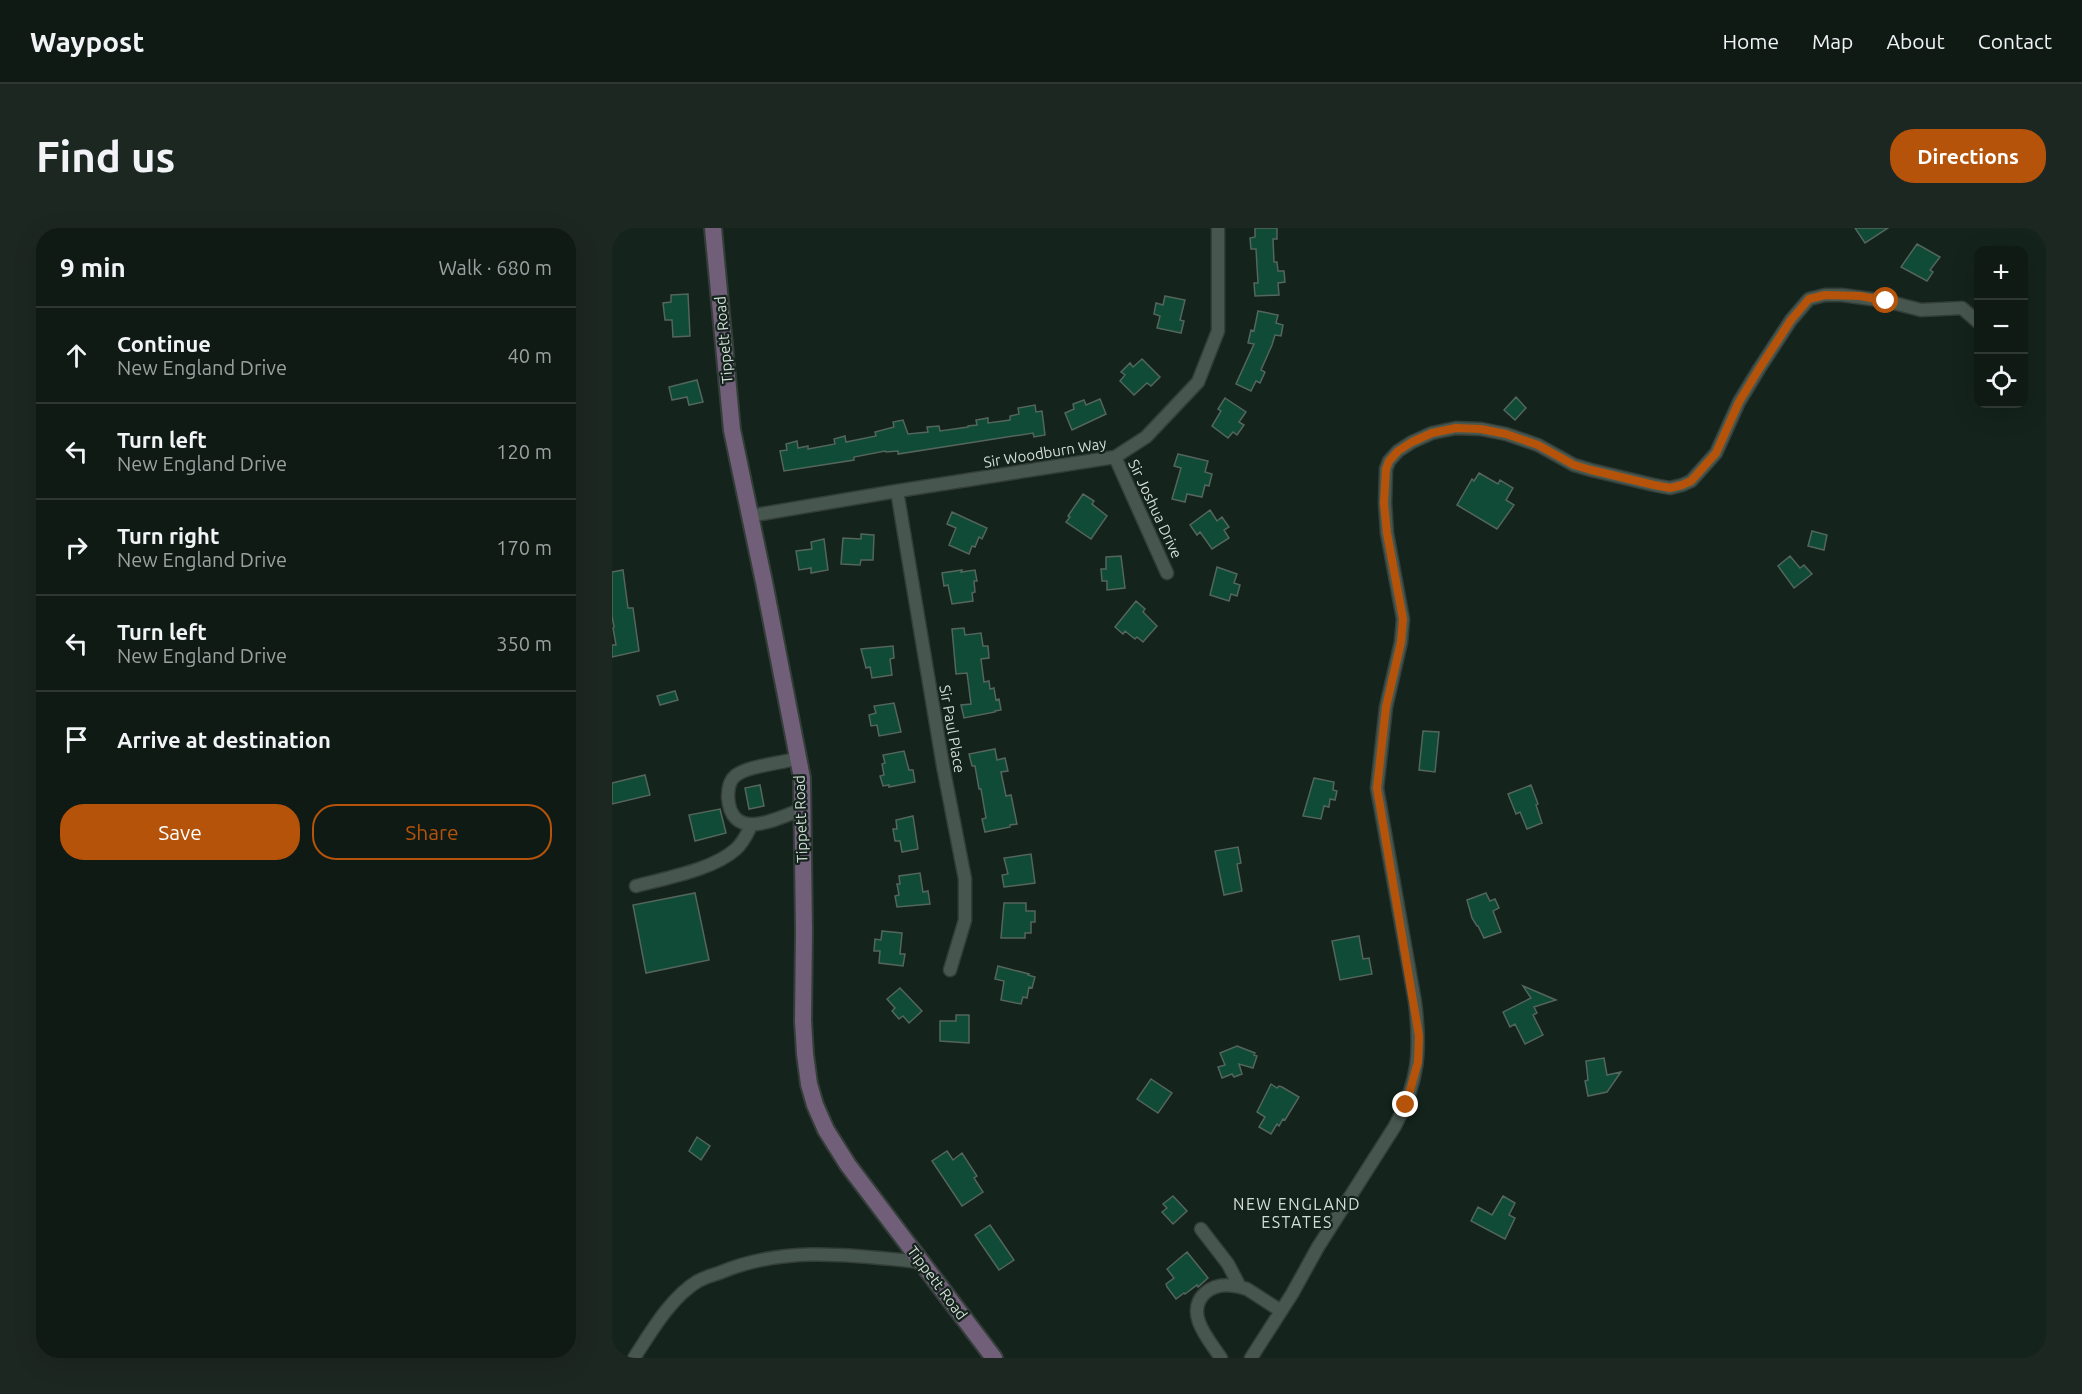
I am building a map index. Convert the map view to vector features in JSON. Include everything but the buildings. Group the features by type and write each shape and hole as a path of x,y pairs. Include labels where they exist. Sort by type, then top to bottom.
{"street":[{"name":"Tippett Road","path":"713,228 732,430 802,778 803,1021 805,1054 815,1105 826,1130 848,1165 994,1358"},
{"name":"Sir Woodburn Way","path":"748,516 1114,458 1146,437 1198,382 1218,331 1218,228"},
{"path":"1251,1358 1406,1105 1418,1062 1419,1036 1415,1002 1377,788 1386,707 1401,642 1403,619 1387,533 1384,503 1386,469 1389,461 1398,451 1432,433 1456,428 1481,429 1506,434 1538,445 1574,465 1670,488 1691,481 1716,453 1739,402 1791,320 1809,299 1825,295 1842,295 1886,301 1921,310 1962,308 1974,318"},
{"name":"Sir Joshua Drive","path":"1114,458 1167,573"},
{"name":"Sir Paul Place","path":"897,491 943,766 965,879 965,920 950,970"},
{"path":"798,758 743,771 733,777 728,793 731,813 742,823 751,825 764,824 802,809"},
{"path":"636,886 708,865 731,853 738,848 751,825"},
{"path":"1201,1229 1228,1264 1240,1287"},
{"path":"634,1358 669,1307 697,1282 737,1265 787,1255 842,1253 921,1262"},
{"path":"1221,1358 1199,1323 1196,1307 1199,1298 1209,1289 1233,1285 1247,1289 1281,1311"}],"district":[{"name":"NEW ENGLAND ESTATES","path":"1297,1213"}],"route":[{"path":"1406,1105 1418,1062 1419,1036 1377,788 1386,707 1401,642 1403,619 1387,533 1384,503 1386,469 1389,461 1398,451 1432,433 1456,428 1481,429 1506,434 1538,445 1574,465 1591,470 1670,488 1682,485 1691,481 1716,453 1739,402 1791,320 1809,299 1825,295 1860,296 1886,301"}]}
